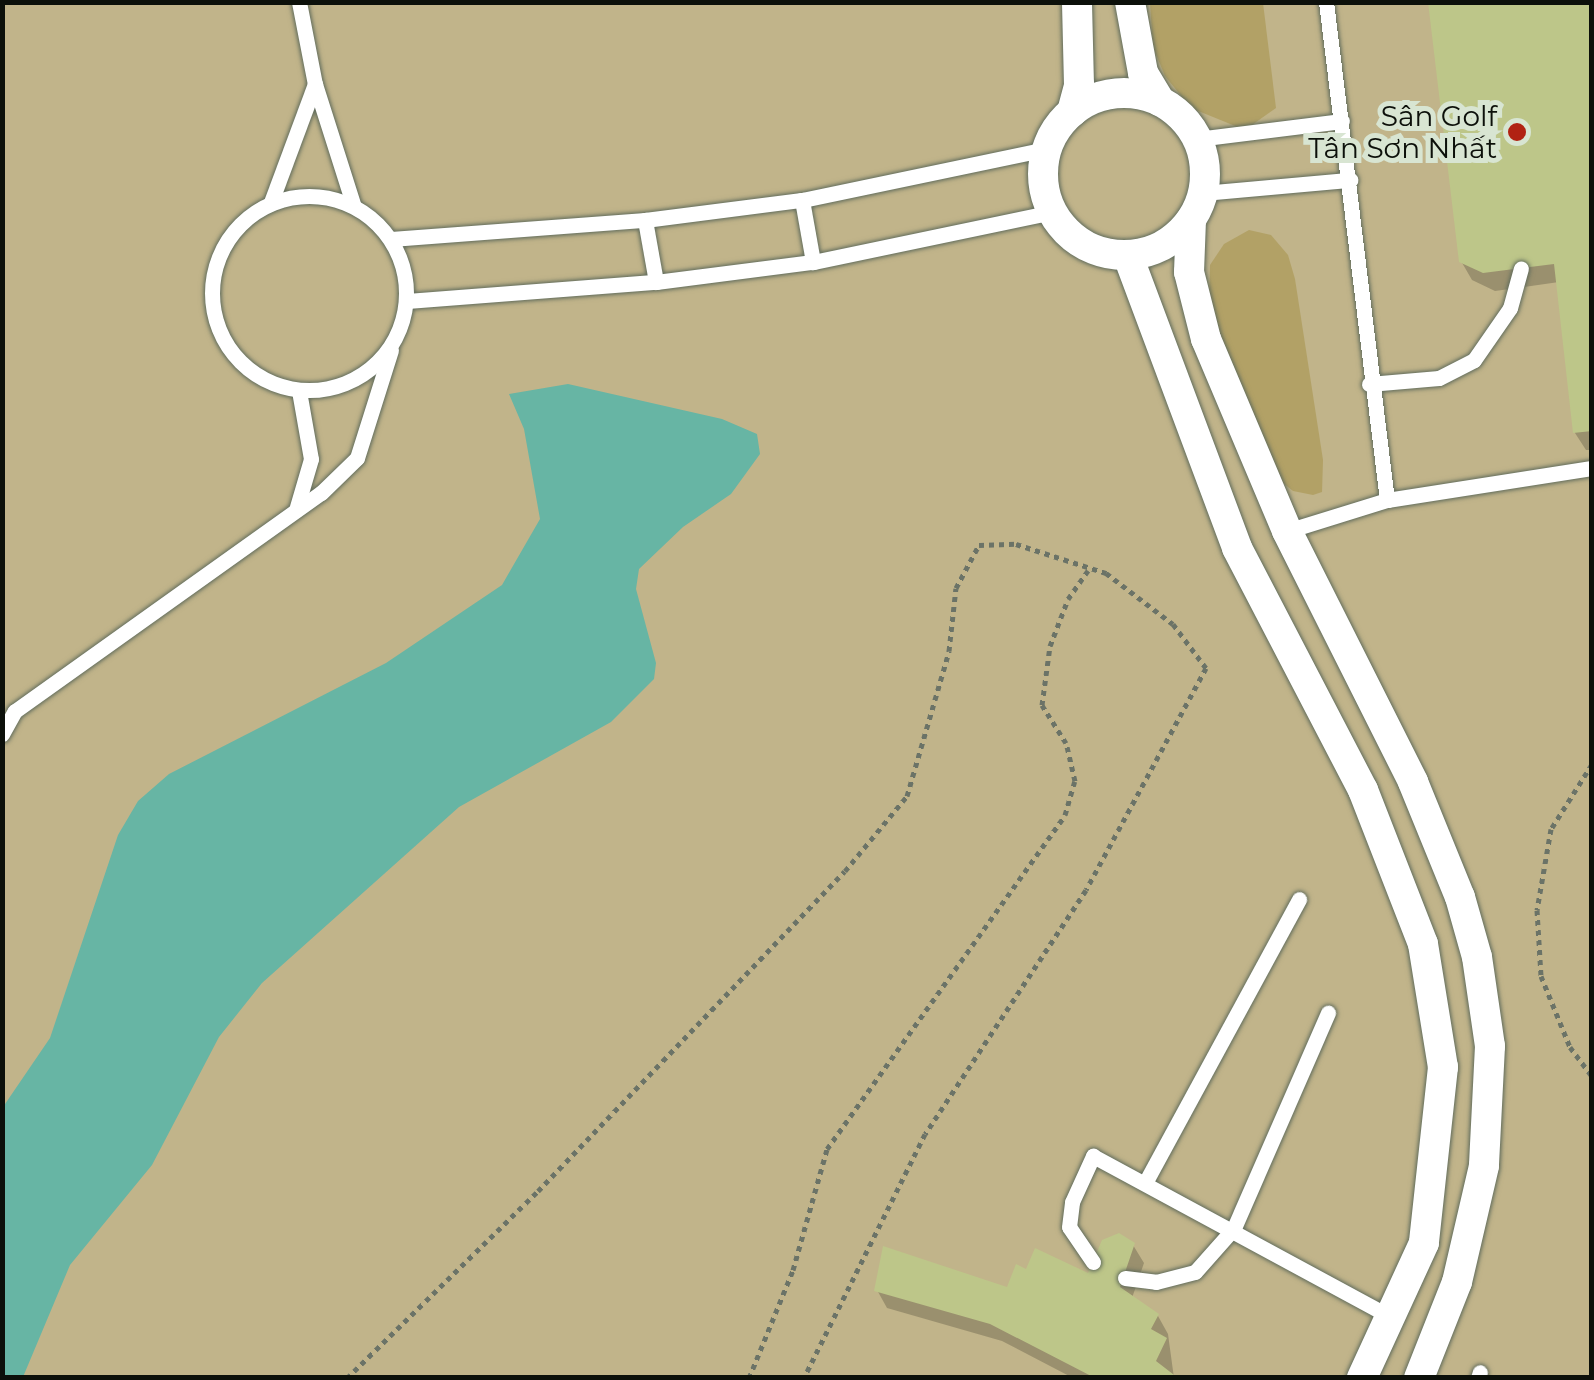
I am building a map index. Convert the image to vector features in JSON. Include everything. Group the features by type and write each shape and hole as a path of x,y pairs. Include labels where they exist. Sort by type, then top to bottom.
{"street":[{"path":"1077,2 1080,85 1072,112 1047,150 1045,192 1052,212 1071,236 1098,252 1128,256 1164,246 1197,207"},
{"path":"1130,2 1143,73 1160,101 1197,139 1192,302 1287,531 1351,652 1460,896 1477,956 1490,1046 1484,1166 1458,1282 1419,1378"},
{"path":"1072,112 1114,94 1160,101"},
{"path":"1128,256 1237,548 1362,790 1423,944 1442,1067 1424,1243 1362,1378"},
{"path":"1304,678 1351,652"},
{"path":"1434,1158 1484,1166"}],"lane":[{"path":"2,734 15,711 296,510 357,458 377,411 407,301 404,268 391,238 353,204 315,84 300,2"},
{"path":"1326,2 1387,500"},
{"path":"271,202 315,84"},
{"path":"1197,139 1342,121"},
{"path":"391,238 645,220 802,200 1047,150"},
{"path":"1197,207 1350,180"},
{"path":"353,204 298,194 271,202 247,217 216,264 216,321 247,368 299,390 352,382 392,346"},
{"path":"802,200 812,262"},
{"path":"407,301 656,282 812,262 1052,212"},
{"path":"645,220 656,282"},
{"path":"1370,384 1439,378 1474,360 1510,308 1521,268"},
{"path":"296,510 311,459 299,390"},
{"path":"1287,531 1387,500 1592,468"},
{"path":"1145,1183 1300,899"},
{"path":"1125,1278 1156,1282 1195,1272 1234,1228 1328,1013"},
{"path":"1093,1262 1069,1227 1072,1202 1092,1156 1234,1228 1390,1317"}],"path":[{"path":"347,1378 552,1177 845,870 908,796 945,668 956,588 980,546 1016,544 1106,573 1173,624 1206,668 1086,890 925,1134 804,1378"},
{"path":"749,1378 794,1270 828,1149 1065,814 1075,780 1066,743 1042,705 1050,646 1068,599 1089,569"},
{"path":"1592,764 1551,829 1538,910 1541,976 1570,1047 1592,1076"}],"shaded area":[{"name":"Sân Golf Tân Sơn Nhất","path":"3,3 1591,3 1591,1377 3,1378"},
{"path":"1150,3 1263,3 1276,108 1245,130 1191,108 1165,76 1153,47"},
{"path":"1249,230 1271,235 1288,255 1295,279 1323,460 1322,492 1313,495 1293,491 1272,474 1209,308 1210,265 1224,244"}],"water":[{"path":"568,384 722,419 757,434 760,454 731,494 683,527 639,569 636,589 656,663 654,679 611,722 459,807 262,983 219,1037 152,1165 70,1265 23,1377 3,1377 3,1107 50,1038 118,835 138,801 169,774 386,663 502,585 540,519 524,429 509,394"}],"building":[{"name":"Sân Golf Tân Sơn Nhất","path":"1428,2 1592,2 1592,431 1573,433 1554,264 1483,273 1459,262"},
{"path":"1119,1233 1135,1243 1120,1287 1159,1314 1151,1329 1167,1338 1156,1361 1178,1378 1095,1378 990,1324 874,1291 883,1246 1007,1287 1016,1264 1026,1269 1035,1248 1088,1273 1102,1240"}],"place":[{"name":"Sân Golf Tân Sơn Nhất","path":"1517,132"}]}
